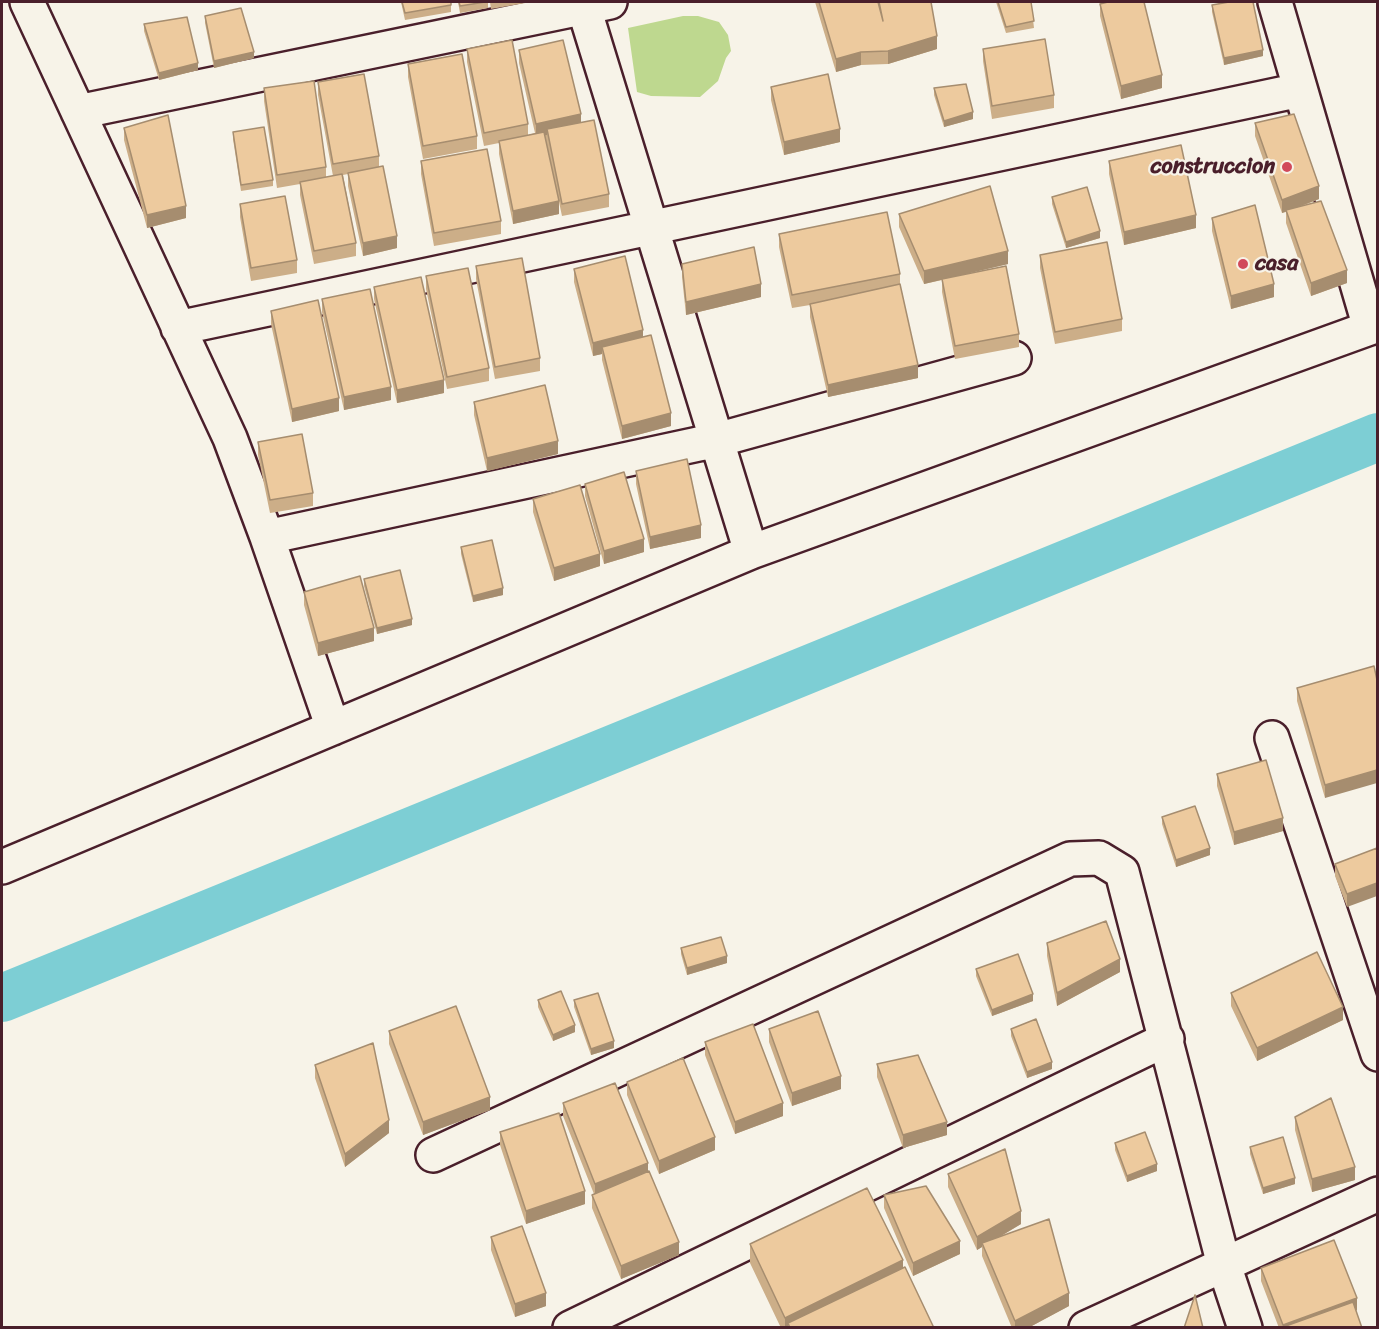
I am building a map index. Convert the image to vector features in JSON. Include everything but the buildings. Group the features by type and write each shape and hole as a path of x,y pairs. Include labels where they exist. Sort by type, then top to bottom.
{"street":[{"path":"27,2 230,438 333,728"},
{"path":"2,867 751,552 1374,327 1275,2"},
{"path":"78,112 597,5 651,228 751,552"},
{"path":"178,328 1300,90"},
{"path":"267,537 717,440 1014,358"},
{"path":"1272,738 1377,1054"},
{"path":"433,1155 1070,859 1099,858 1122,872 1224,1264 1245,1328"},
{"path":"570,1328 1167,1039"},
{"path":"1086,1328 1377,1194"}],"green space":[{"path":"683,16 698,16 719,22 728,35 731,51 726,58 718,81 700,97 651,96 637,92 628,28"}],"waterway":[{"path":"2,998 1378,437"}],"place":[{"name":"construccion","path":"1287,167"},
{"name":"casa","path":"1243,264"}]}
